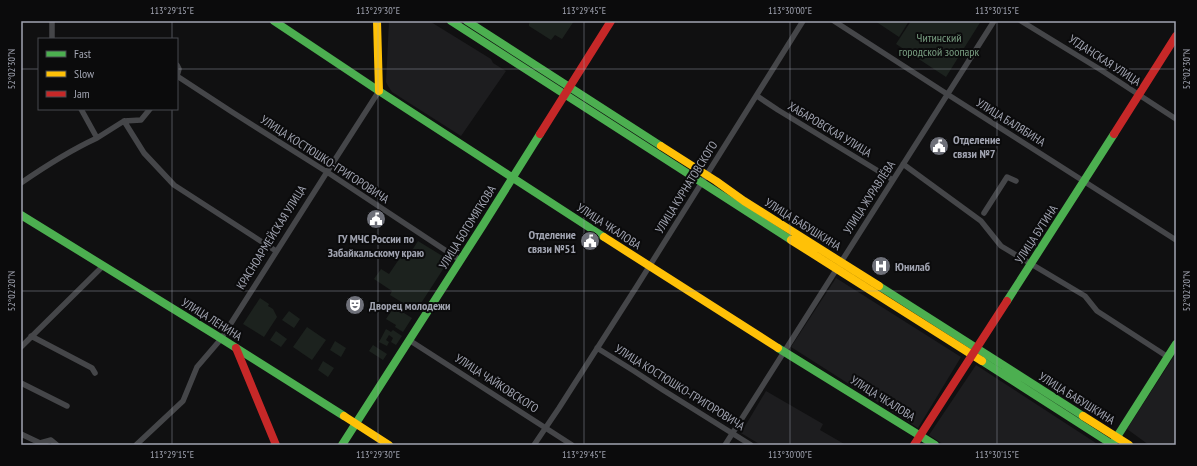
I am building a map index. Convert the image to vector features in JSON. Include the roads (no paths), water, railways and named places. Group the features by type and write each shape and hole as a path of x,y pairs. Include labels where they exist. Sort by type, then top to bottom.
{"main road":[{"name":"УЛИЦА ЧКАЛОВА","path":"274,21 379,92 649,266 935,445"},
{"path":"377,21 379,92"},
{"name":"УЛИЦА БАБУШКИНА","path":"451,21 567,90"},
{"name":"УЛИЦА БАБУШКИНА","path":"467,21 567,90 838,266 974,351 1113,443 1129,445"},
{"name":"УЛИЦА БОГОМЯГКОВА","path":"342,445 612,21"},
{"name":"УЛИЦА БУТИНА","path":"914,445 1176,36"},
{"name":"УЛИЦА ЛЕНИНА","path":"21,215 389,445"},
{"path":"1113,443 1176,344"},
{"path":"236,348 276,445"}],"street":[{"path":"52,21 52,38"},
{"name":"УЛИЦА КУРНАТОВСКОГО","path":"534,445 757,96 803,21"},
{"name":"УЛИЦА БАЛЯБИНА","path":"834,21 1176,240"},
{"name":"УЛИЦА ЖУРАВЛЁВА","path":"725,445 994,21"},
{"name":"УГДАНСКАЯ УЛИЦА","path":"1021,21 1101,70 1176,120"},
{"name":"УЛИЦА КОСТЮШКО-ГРИГОРОВИЧА","path":"178,77 327,172 460,260"},
{"name":"КРАСНОАРМЕЙСКАЯ УЛИЦА","path":"136,445 183,400 197,367 221,339 379,92"},
{"name":"ХАБАРОВСКАЯ УЛИЦА","path":"757,96 893,180"},
{"path":"81,110 97,138"},
{"path":"21,183 45,166 74,149 97,138 124,121 140,120 149,110"},
{"path":"124,121 144,153 174,185 276,251"},
{"path":"903,164 981,221 1001,246 1085,296 1096,311 1168,357"},
{"path":"984,213 1007,177 1016,181"},
{"path":"21,347 103,266"},
{"path":"32,336 92,368 95,374"},
{"name":"УЛИЦА ЧАЙКОВСКОГО","path":"409,340 572,445"},
{"name":"УЛИЦА КОСТЮШКО-ГРИГОРОВИЧА","path":"597,348 751,445"},
{"path":"21,383 67,406"},
{"path":"21,434 40,443 51,440 56,445"}],"place":[{"name":"Отделение связи №7","path":"939,146"},
{"name":"ГУ МЧС России по Забайкальскому краю","path":"376,219"},
{"name":"Отделение связи №51","path":"590,241"},
{"name":"Юнилаб","path":"881,266"},
{"name":"Дворец молодежи","path":"355,305"}],"park label":[{"name":"Читинский городской зоопарк","path":"939,44"}]}
